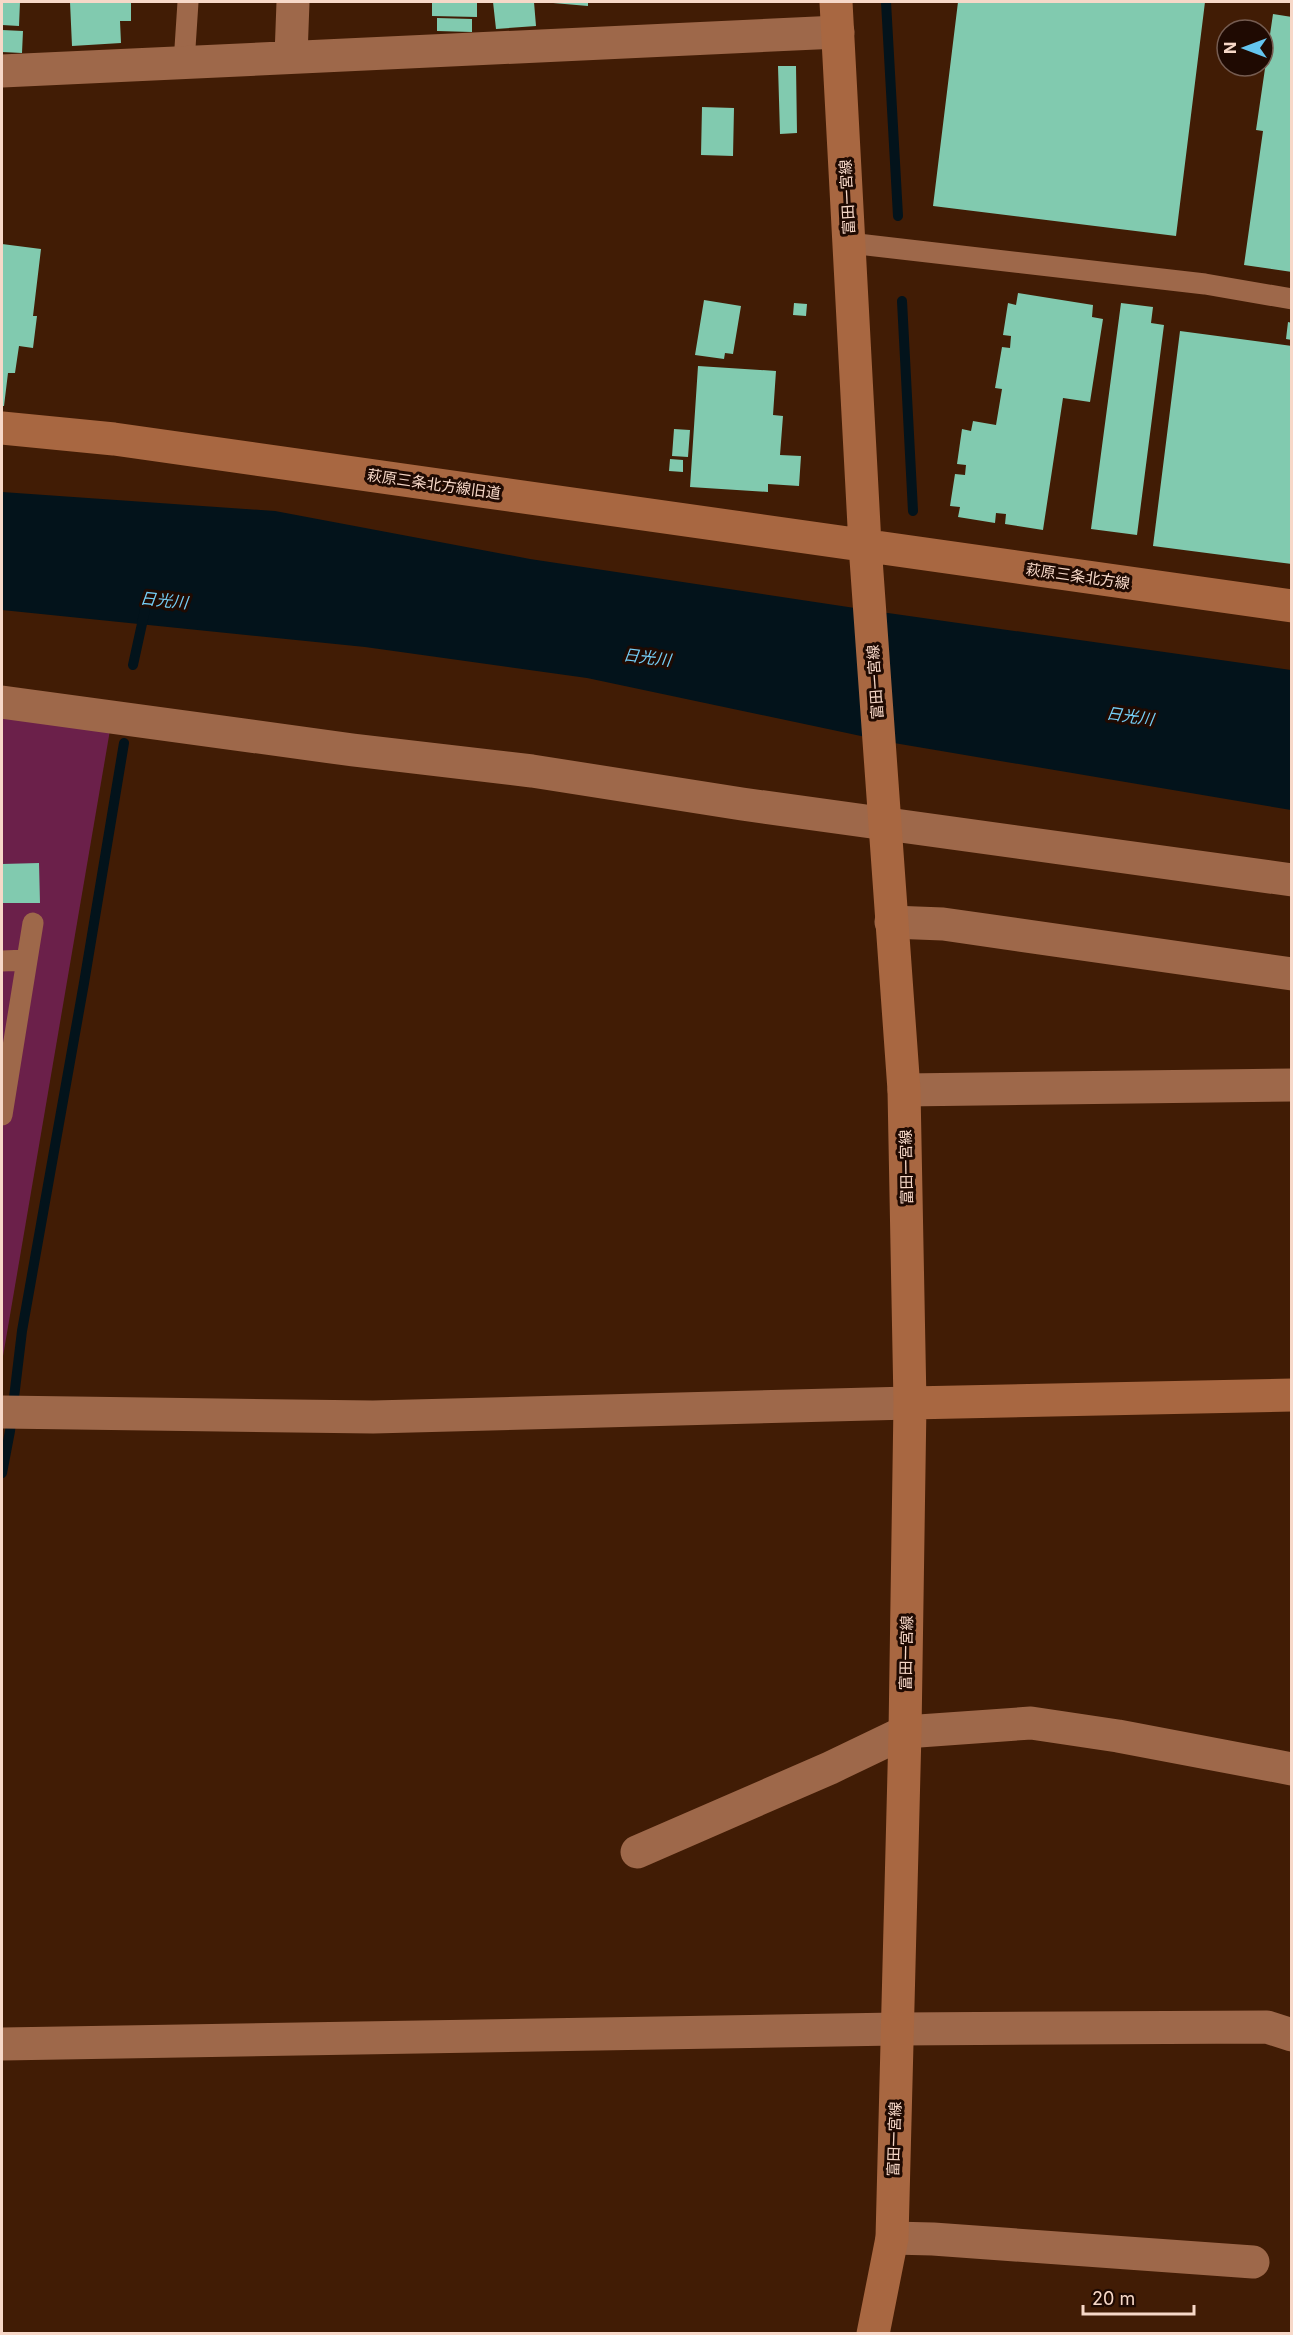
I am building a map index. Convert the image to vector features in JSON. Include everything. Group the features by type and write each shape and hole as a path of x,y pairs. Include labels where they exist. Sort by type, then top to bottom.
{"main road":[{"name":"富田一宮線","path":"837,17 866,555 904,1090 910,1402 905,1732 892,2238 873,2334"},
{"name":"萩原三条北方線旧道","path":"2,428 114,439 866,555"},
{"name":"萩原三条北方線","path":"866,555 959,560 1292,606"},
{"path":"910,1402 1292,1395"}],"street":[{"path":"291,56 293,2"},
{"path":"2,71 184,63 837,17"},
{"path":"2,702 353,750 532,771 742,804 884,809 1292,880"},
{"path":"891,922 943,924 1292,974"},
{"path":"904,1090 1292,1085"},
{"path":"17,1412 373,1417 910,1402"},
{"path":"637,1851 830,1768 905,1732 1031,1723 1118,1736 1292,1769"},
{"path":"2,2044 897,2030 1267,2027 1292,2035"},
{"path":"892,2238 1253,2262"}],"lane":[{"path":"184,63 188,2"},
{"path":"849,243 1205,284 1292,299"},
{"path":"2,1115 33,923"},
{"path":"2,961 27,960"}],"shaded area":[{"path":"2,718 110,730 2,1362"}],"water":[{"name":"日光川","path":"2,492 275,511 530,559 1291,670 1291,810 894,743 587,678 365,647 2,610"}],"building":[{"path":"2,2 20,2 19,26 2,25"},
{"path":"70,2 131,2 131,21 120,21 121,43 72,46"},
{"path":"432,2 477,2 477,17 432,16"},
{"path":"493,2 534,2 536,26 496,29"},
{"path":"588,2 588,6 553,3"},
{"path":"958,2 1205,2 1176,236 933,206"},
{"path":"1273,14 1292,17 1292,272 1244,265 1263,131 1256,130 1264,78 1275,78 1275,18 1272,18"},
{"path":"437,18 472,19 472,32 437,31"},
{"path":"2,30 23,31 22,53 2,52"},
{"path":"778,66 796,66 797,133 780,134"},
{"path":"702,107 734,108 733,156 701,155"},
{"path":"2,244 41,249 33,316 37,316 33,348 19,346 15,373 8,373 4,406 2,406"},
{"path":"1018,293 1093,305 1092,317 1103,319 1090,402 1063,398 1043,530 1005,524 1006,514 996,513 995,523 958,517 960,507 950,506 955,474 965,475 966,465 957,464 962,429 971,431 973,421 996,425 1002,389 995,388 1002,347 1010,348 1011,336 1003,335 1008,303 1016,305"},
{"path":"704,300 741,306 733,354 725,353 724,359 695,355"},
{"path":"794,303 807,304 806,316 793,315"},
{"path":"1121,303 1153,307 1151,323 1164,325 1137,535 1091,529"},
{"path":"1288,322 1292,323 1292,340 1286,339"},
{"path":"1180,331 1292,346 1292,564 1153,546"},
{"path":"698,366 776,371 773,415 783,416 780,455 801,456 799,486 768,484 768,492 690,487"},
{"path":"674,429 690,430 688,457 672,456"},
{"path":"670,459 683,460 683,472 669,471"},
{"path":"39,863 40,903 2,903 2,864"}],"waterway":[{"path":"886,2 898,216"},
{"path":"902,301 913,511"},
{"name":"日光川","path":"133,665 145,610"},
{"path":"2,1473 10,1431 22,1331 124,743"}]}
